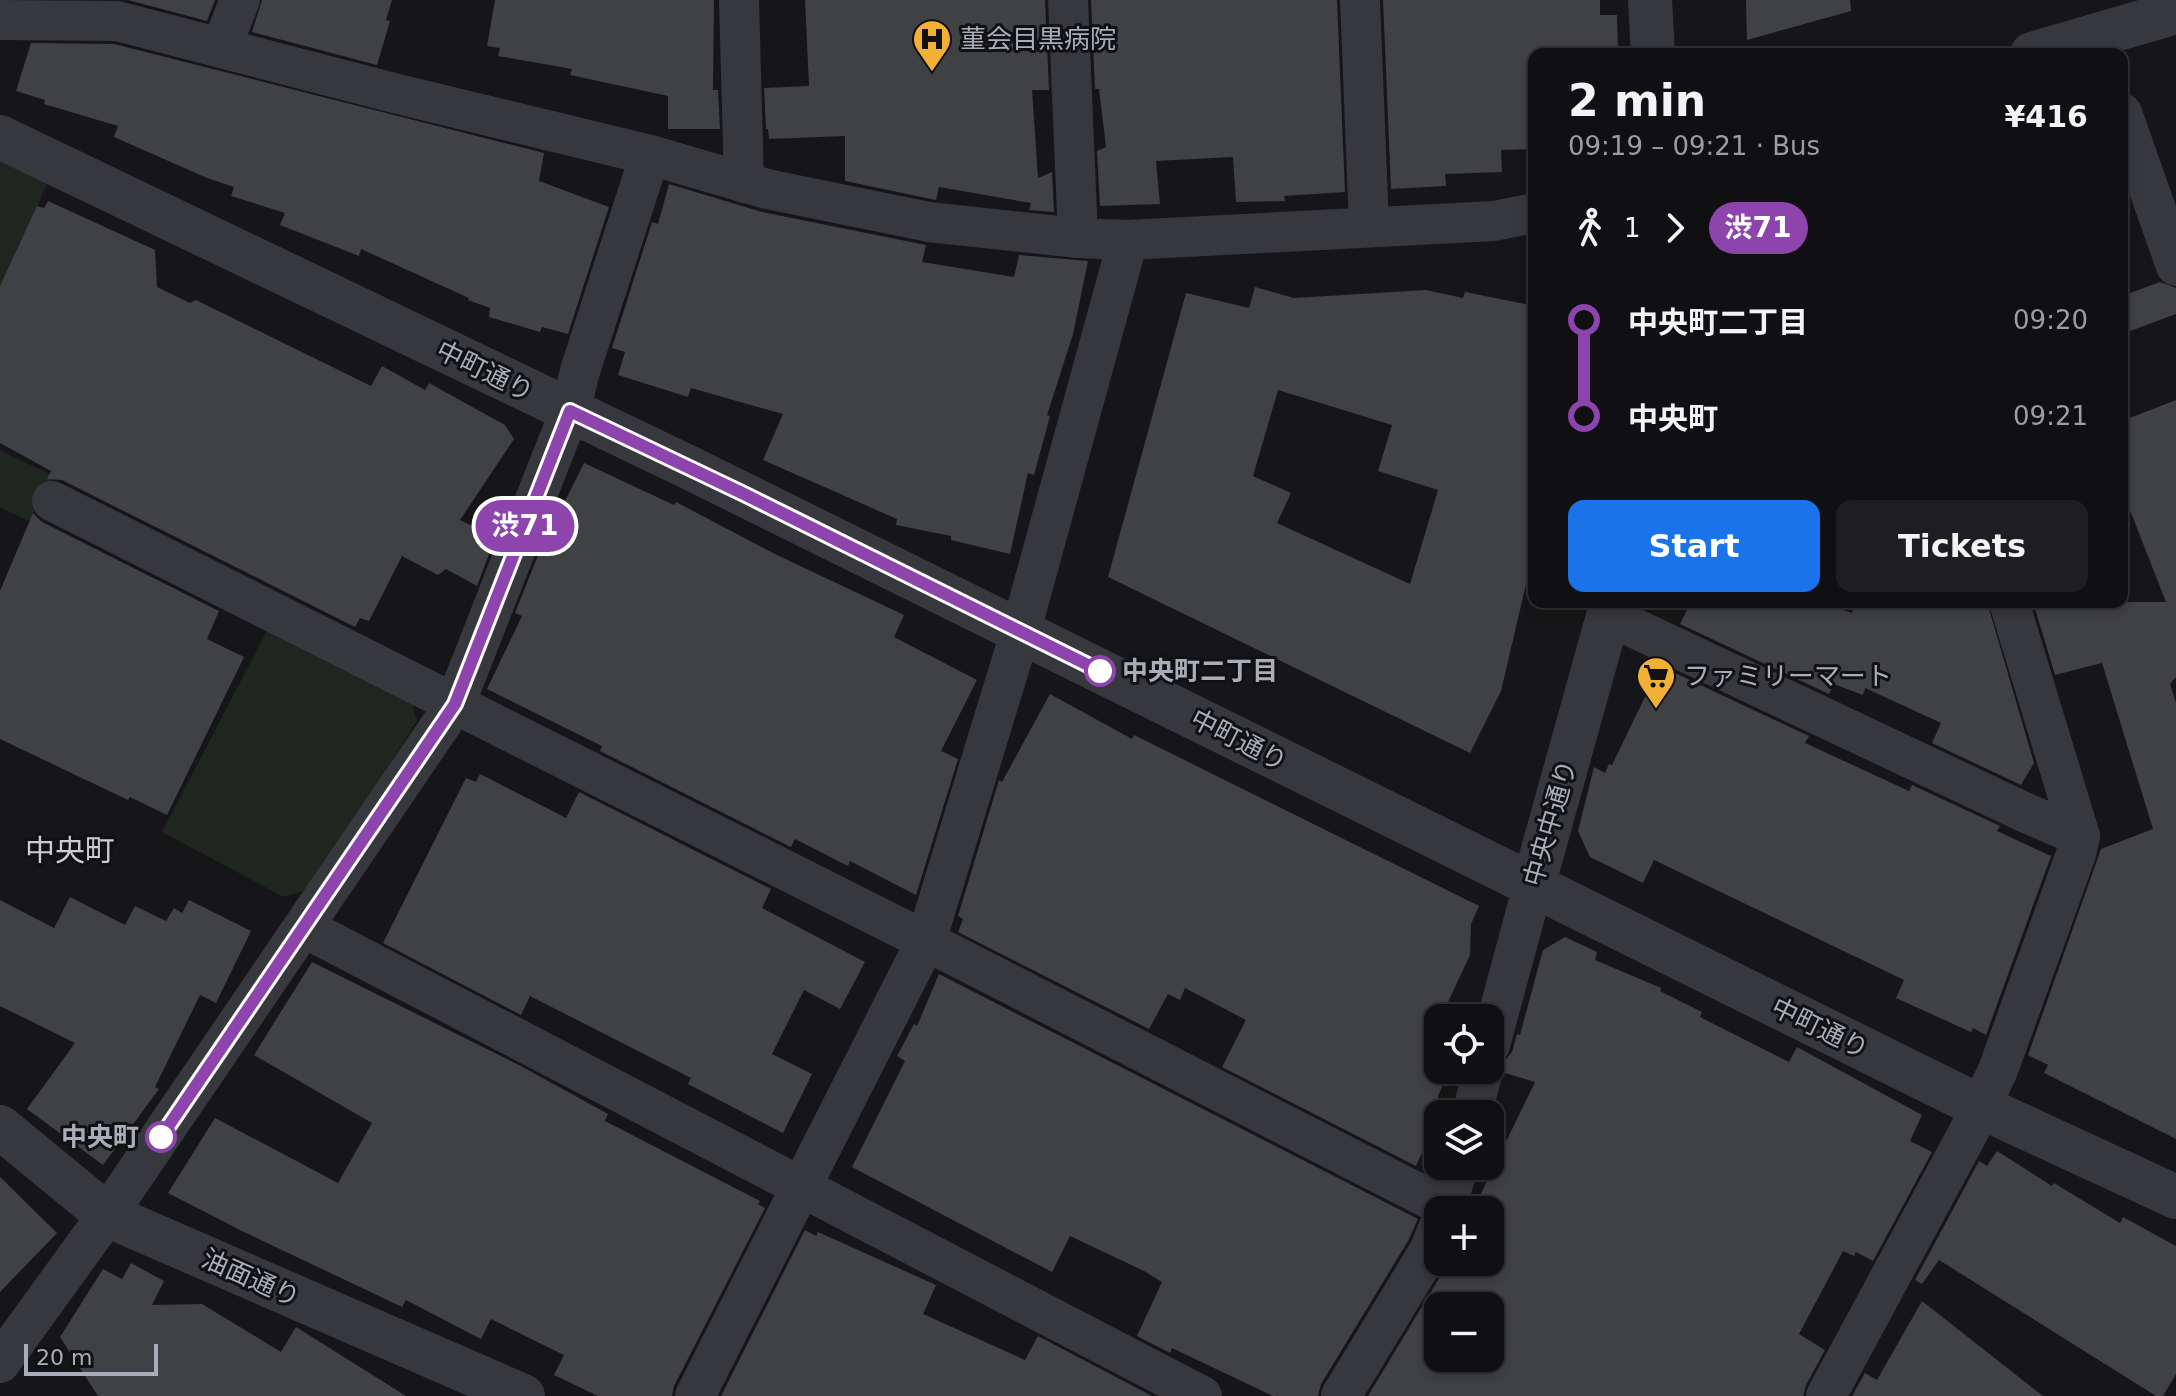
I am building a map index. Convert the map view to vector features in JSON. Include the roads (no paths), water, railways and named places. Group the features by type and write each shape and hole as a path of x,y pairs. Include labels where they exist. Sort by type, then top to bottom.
{"street":[{"path":"221,48 240,0"},
{"path":"739,0 744,183"},
{"path":"1068,0 1078,238"},
{"path":"1360,0 1369,226"},
{"path":"1650,0 1653,48"},
{"path":"2076,48 2098,45 2176,12"},
{"path":"0,20 117,21 650,155 744,183 929,222 1078,238 1128,240 1494,221 1528,214"},
{"path":"2128,130 2176,266"},
{"name":"中町通り","path":"0,137 1021,630 1981,1107 2176,1197"},
{"path":"0,1363 107,1215 455,704 570,411 650,155"},
{"path":"695,1396 926,941 1021,630 1128,240"},
{"path":"52,501 926,941 1424,1205"},
{"path":"1826,1396 1981,1107 1998,1070 2076,854 2080,836 2011,608"},
{"path":"1611,609 2024,812 2080,836"},
{"name":"中央中通り","path":"1501,1004 1611,609"},
{"path":"305,928 1202,1396"},
{"name":"油面通り","path":"0,1127 107,1215 523,1396"},
{"path":"1341,1396 1424,1259"}],"place":[{"name":"菫会目黒病院","path":"932,73"},
{"name":"中央町二丁目","path":"1100,671"},
{"name":"ファミリーマート","path":"1656,710"},
{"name":"中央町","path":"161,1137"}],"district":[{"name":"中央町","path":"70,850"}]}
